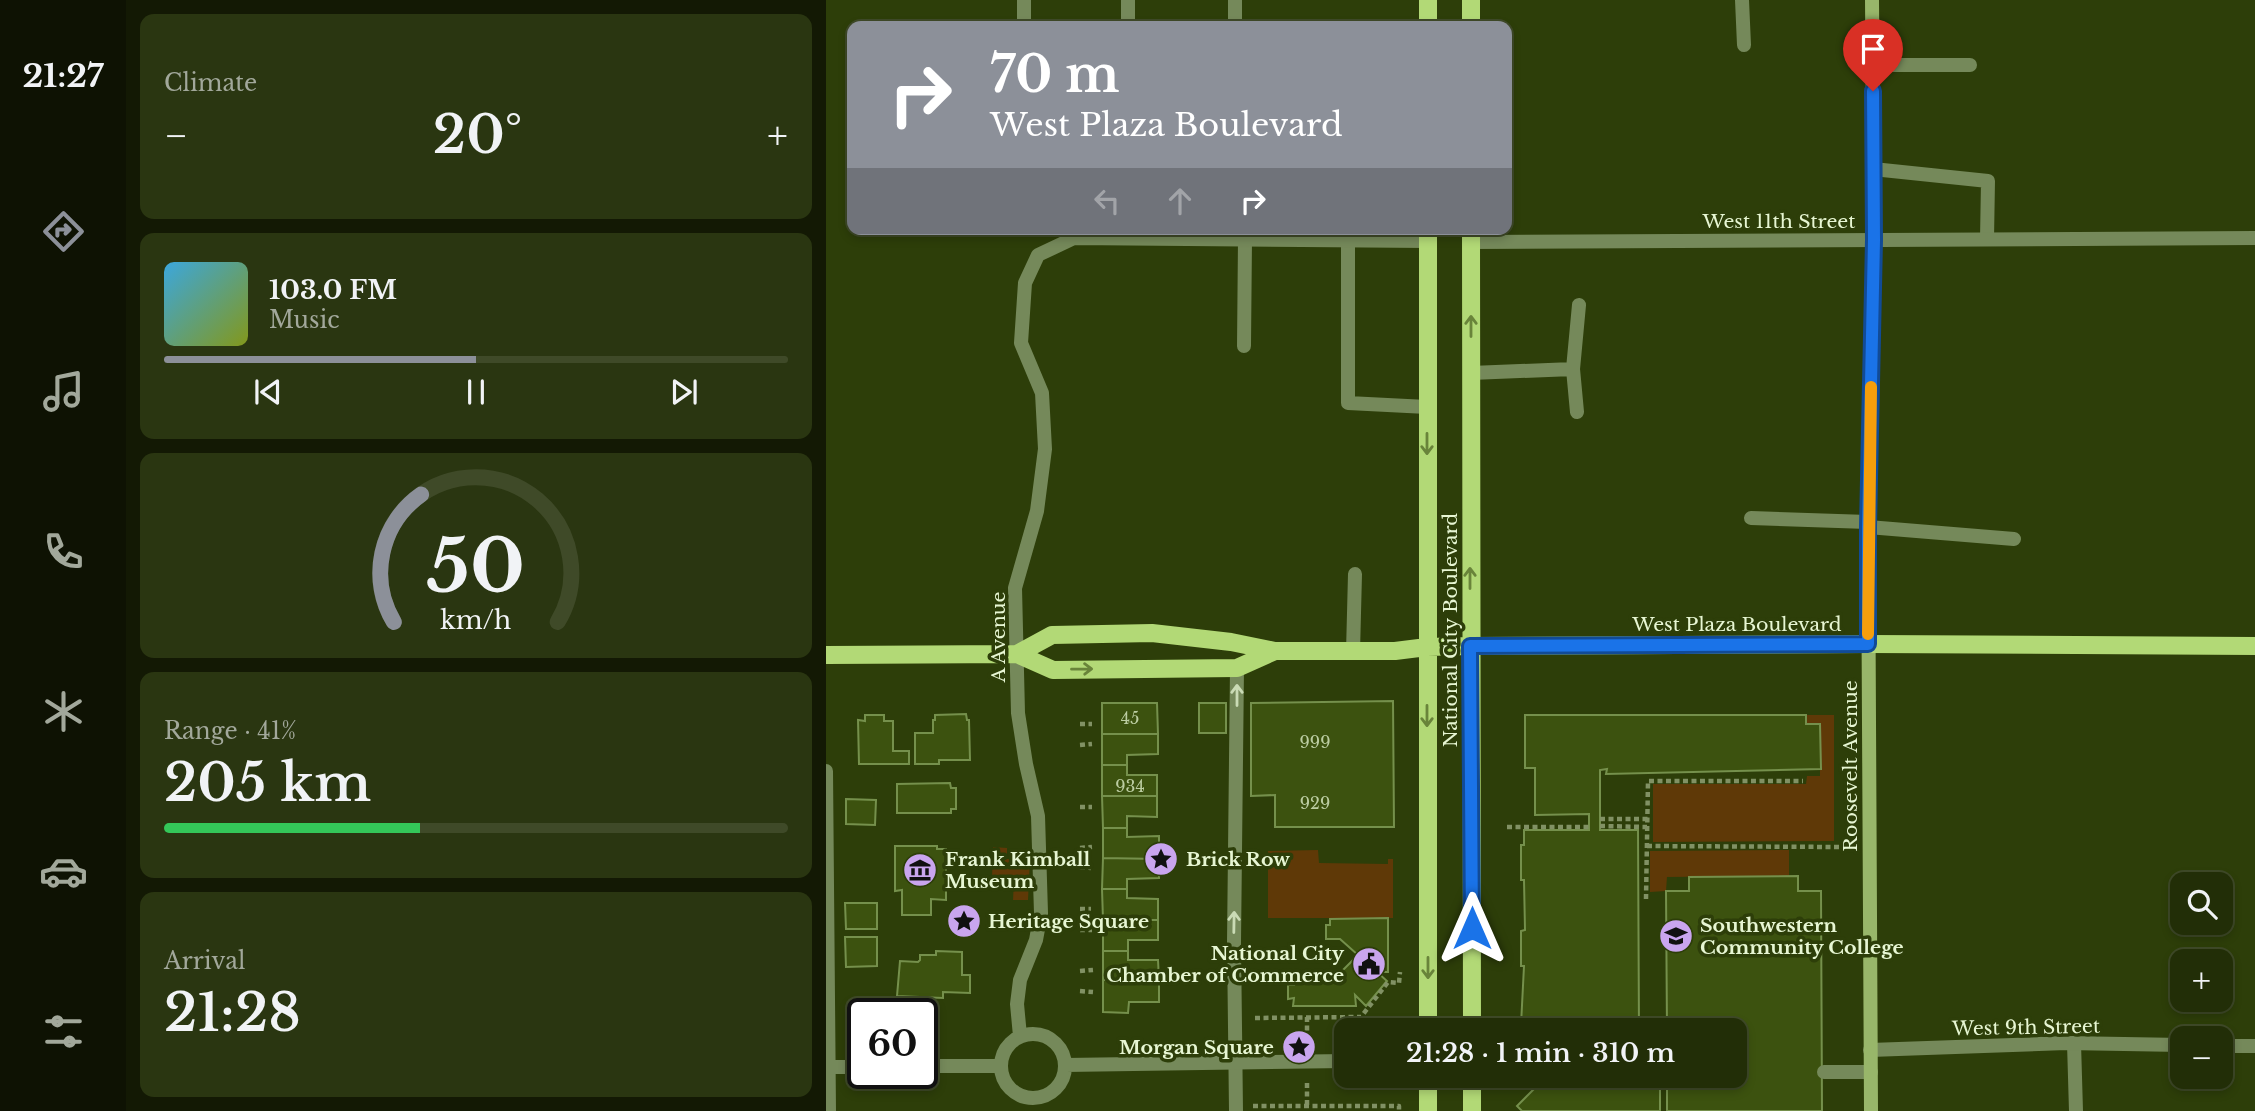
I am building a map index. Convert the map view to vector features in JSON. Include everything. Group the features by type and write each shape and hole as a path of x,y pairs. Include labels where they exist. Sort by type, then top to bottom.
{"main road":[{"path":"1428,0 1428,21"},
{"path":"1471,0 1471,21"},
{"name":"National City Boulevard","path":"1427,235 1428,1018"},
{"name":"National City Boulevard","path":"1471,235 1472,1018"},
{"path":"1017,654 1052,635 1152,633 1231,642 1275,651"},
{"name":"West Plaza Boulevard","path":"1275,651 1395,652 1427,647 1470,646 2255,646"},
{"path":"826,655 1017,654 1053,670 1237,668 1275,651"},
{"path":"1428,1088 1428,1111"},
{"path":"1472,1088 1472,1111"}],"street":[{"path":"1024,0 1024,21"},
{"path":"1128,0 1128,21"},
{"path":"1235,0 1235,21"},
{"path":"1742,0 1744,45"},
{"name":"Roosevelt Avenue","path":"1871,1111 1868,524 1874,240 1872,0"},
{"path":"1873,65 1970,65"},
{"path":"1873,169 1988,181 1987,239"},
{"path":"1069,235 1074,238 1235,236 1348,240 1427,235"},
{"name":"West 11th Street","path":"1471,235 1874,240 2255,238"},
{"path":"1235,236 1244,346"},
{"name":"A Avenue","path":"1020,1036 1017,1004 1020,980 1035,940 1041,913 1038,816 1018,713 1015,588 1037,511 1045,449 1042,393 1021,344 1025,284 1038,255 1074,238"},
{"path":"1348,240 1348,403 1427,407"},
{"path":"1577,412 1573,369 1579,305"},
{"path":"1471,373 1573,369"},
{"path":"1751,518 1868,524 2014,539"},
{"path":"1353,652 1355,574"},
{"path":"1236,1111 1234,943 1237,668"},
{"path":"826,771 829,1111"},
{"path":"1030,1034 1050,1039 1063,1055 1065,1065 1059,1085 1032,1105 1013,1091 1002,1076 1000,1066 1006,1048 1020,1036 1030,1034"},
{"path":"2074,1043 2076,1111"},
{"name":"West 9th Street","path":"1870,1050 2074,1043 2170,1045"},
{"path":"2233,1046 2255,1046"},
{"path":"1065,1065 1334,1061"},
{"path":"938,1066 1000,1066"},
{"path":"828,1067 847,1067"},
{"path":"1824,1072 1871,1072"}],"path":[{"path":"1080,724 1092,724"},
{"path":"1080,745 1092,744"},
{"path":"1646,899 1648,780 1803,781"},
{"path":"1080,807 1092,807"},
{"path":"1600,819 1648,819"},
{"path":"1600,826 1647,827"},
{"path":"1507,827 1589,827"},
{"path":"1647,846 1839,846"},
{"path":"1080,848 1092,847"},
{"path":"1080,867 1091,868"},
{"path":"1080,909 1091,909"},
{"path":"1080,930 1092,930"},
{"path":"1080,971 1093,970"},
{"path":"1251,1018 1361,1017 1388,982 1399,982 1400,972"},
{"path":"1080,991 1093,992"},
{"path":"1252,1106 1399,1106 1399,1111"}],"shaded area":[{"path":"1806,715 1834,715 1834,841 1653,842 1653,784 1806,784 1807,776 1820,776 1820,724 1806,724"},
{"path":"993,847 1007,848 1007,859 1030,859 1028,900 1013,900 1014,880 992,879"},
{"path":"1318,850 1319,863 1388,864 1388,859 1393,859 1393,918 1268,918 1268,851"},
{"path":"1789,850 1789,876 1667,877 1666,891 1650,892 1650,851"}],"building":[{"path":"1393,701 1394,827 1275,827 1275,795 1251,796 1251,703"},
{"path":"1102,703 1157,703 1158,734 1102,734"},
{"path":"1199,703 1226,703 1226,733 1199,733"},
{"path":"966,714 969,720 970,760 939,760 939,764 915,764 915,733 933,733 935,715"},
{"path":"865,715 884,715 884,721 893,721 893,751 909,751 909,764 859,764 858,720 865,721"},
{"path":"1525,715 1806,715 1806,724 1820,724 1821,769 1606,774 1607,769 1600,770 1600,830 1638,830 1639,1018 1521,1018 1524,966 1521,966 1521,931 1525,930 1521,845 1524,845 1524,830 1589,830 1589,814 1535,815 1535,768 1525,768"},
{"path":"1102,734 1158,734 1158,754 1127,755 1127,765 1102,765"},
{"path":"1102,765 1127,765 1127,775 1157,775 1157,796 1102,796"},
{"path":"950,783 951,788 956,788 956,809 951,809 951,813 897,813 897,784"},
{"path":"1102,796 1157,796 1157,817 1127,816 1127,828 1103,828"},
{"path":"846,799 876,800 875,825 846,824"},
{"path":"1103,828 1127,828 1127,837 1159,836 1159,859 1103,858"},
{"name":"Frank Kimball Museum","path":"895,846 937,846 937,849 946,849 946,900 931,899 931,915 902,915 902,890 895,891"},
{"path":"1103,858 1159,859 1159,878 1127,879 1127,889 1102,889"},
{"path":"1798,876 1798,891 1821,891 1822,1111 1667,1111 1667,1088 1747,1088 1747,1018 1667,1018 1666,891 1689,891 1689,877"},
{"path":"1102,889 1127,889 1127,898 1158,899 1158,920 1103,920"},
{"path":"845,903 877,903 877,929 846,929"},
{"name":"National City Chamber of Commerce","path":"1388,918 1388,972 1377,972 1387,981 1366,1006 1355,995 1356,1006 1293,1006 1294,998 1288,999 1288,985 1294,985 1293,979 1339,978 1337,976 1358,955 1340,939 1326,939 1326,925 1330,925 1330,919"},
{"path":"1103,920 1158,920 1158,940 1128,940 1128,951 1103,951"},
{"path":"845,937 877,937 877,966 846,967"},
{"path":"936,951 962,952 962,975 970,975 970,993 943,992 943,998 897,996 900,961 918,962 920,955 936,955"},
{"path":"1103,951 1128,951 1128,960 1158,960 1159,980 1103,980"},
{"path":"1103,980 1159,980 1159,1002 1129,1002 1128,1013 1103,1012"},
{"path":"1535,1088 1660,1088 1660,1111 1522,1111 1517,1106"}],"slow traffic":[{"path":"1868,634 1871,387"}],"place":[{"name":"Brick Row","path":"1161,859"},
{"name":"Frank Kimball Museum","path":"920,870"},
{"name":"Heritage Square","path":"964,921"},
{"name":"Southwestern Community College","path":"1676,936"},
{"name":"National City Chamber of Commerce","path":"1369,964"},
{"name":"Morgan Square","path":"1299,1047"}],"route":[{"path":"1472,928 1470,646 1868,644 1874,240 1873,91"}]}
